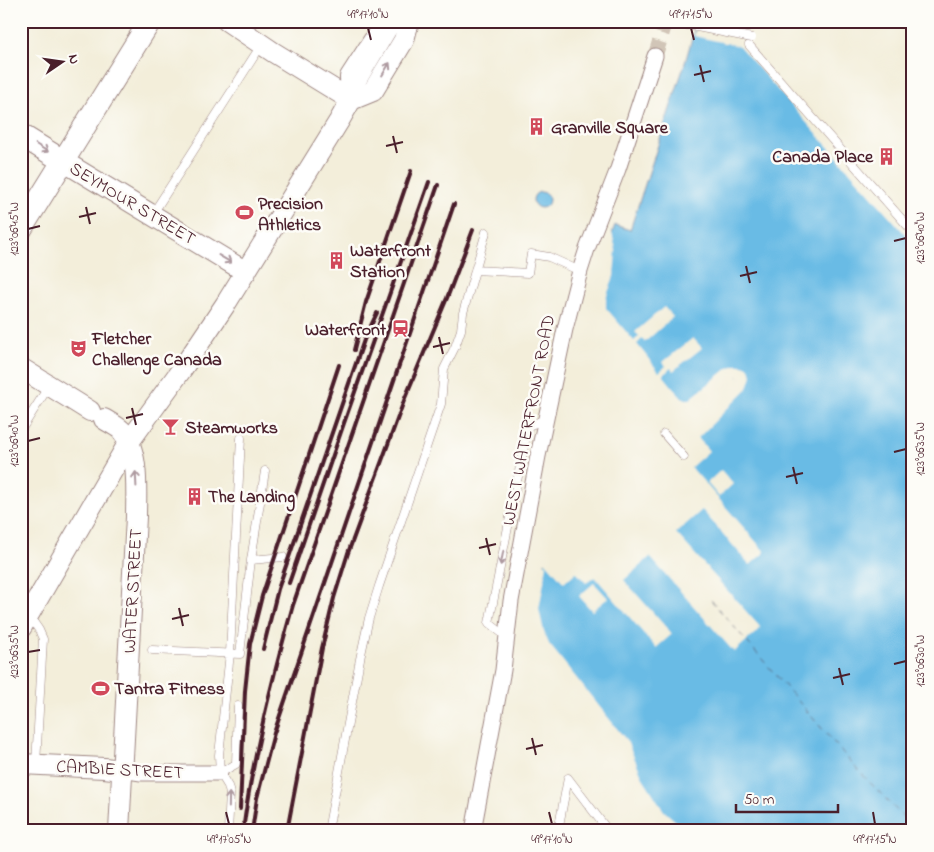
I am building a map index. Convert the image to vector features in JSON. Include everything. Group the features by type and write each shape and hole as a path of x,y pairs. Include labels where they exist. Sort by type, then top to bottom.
{"main road":[{"path":"21,229 150,21"},
{"path":"227,21 351,100"},
{"path":"24,618 129,442 225,305 351,100 350,77 396,24"},
{"name":"SEYMOUR STREET","path":"21,135 246,272"},
{"path":"21,368 120,429 129,442"},
{"name":"WATER STREET","path":"119,831 137,481 129,442"},
{"name":"CAMBIE STREET","path":"28,764 122,770"}],"street":[{"name":"WEST WATERFRONT ROAD","path":"473,831 503,670 511,601 565,329 580,271 618,169 655,56"},
{"name":"CAMBIE STREET","path":"122,770 141,773 220,772"}],"lane":[{"path":"21,25 24,21"},
{"path":"675,22 751,42 913,232"},
{"path":"152,215 262,44"},
{"path":"328,831 369,618 441,404 444,368 462,330 463,313 486,232"},
{"path":"476,270 528,273 531,254 549,257 580,271"},
{"path":"21,430 49,386"},
{"path":"664,434 684,457"},
{"path":"228,831 230,794 220,772 219,755 230,653 241,438"},
{"path":"152,650 240,654 265,471"},
{"path":"252,560 283,557"},
{"path":"24,618 39,630 43,639 28,764"},
{"path":"220,772 236,764 238,706"},
{"path":"558,831 568,778 606,828 605,831"}],"water":[{"path":"697,21 913,21 913,831 673,831 623,755 589,713 532,619 541,566 698,431 742,386 744,378 732,374 686,410 597,318 606,251 615,225 630,230"},
{"path":"541,192 547,194 549,200 547,206 541,208 535,206 533,200 535,194"}],"pier":[{"name":"Canada Place","path":"697,21 913,21 913,243 739,46 694,36"},
{"path":"611,229 616,250 614,276 606,298 606,308 634,341 639,336 635,332 664,307 673,317 645,342 642,339 637,344 659,372 666,366 663,362 693,338 702,348 673,371 671,368 663,375 680,396 690,399 728,368 735,365 743,365 750,368 752,375 748,388 698,438 709,451 691,467 765,552 750,565 702,510 676,533 761,628 734,652 650,557 624,580 672,634 656,648 595,577 586,583 576,572 564,583 544,560 696,429 740,385 741,378 733,377 694,409 678,412 595,319 597,295 590,290"},
{"path":"721,470 733,484 719,497 707,483"},
{"path":"543,562 547,565 539,609 544,632 549,644 627,741 643,778 664,811 684,831 669,831 655,814 641,794 621,756 587,714 567,681 538,643 530,620 530,595 538,565"},
{"path":"594,583 608,598 592,611 579,596"}],"ferry route":[{"path":"711,600 856,768 913,827"}],"tunnel":[{"path":"655,56 666,21"}],"railway":[{"path":"354,350 366,302 411,171"},
{"path":"289,583 429,182"},
{"path":"243,831 264,717 293,605 438,185"},
{"path":"252,831 257,798 274,733 454,204"},
{"path":"287,831 322,648 334,598 348,553 405,398 473,230"},
{"path":"263,649 278,589 364,340 377,313"},
{"path":"240,809 245,691 250,644 262,596 339,365"}],"place":[{"name":"Granville Square","path":"537,127"},
{"name":"Canada Place","path":"887,156"},
{"name":"Precision Athletics","path":"244,213"},
{"name":"Waterfront Station","path":"336,260"},
{"name":"Waterfront","path":"400,329"},
{"name":"Fletcher Challenge Canada","path":"78,348"},
{"name":"Steamworks","path":"171,427"},
{"name":"The Landing","path":"194,496"},
{"name":"Tantra Fitness","path":"100,688"}]}
